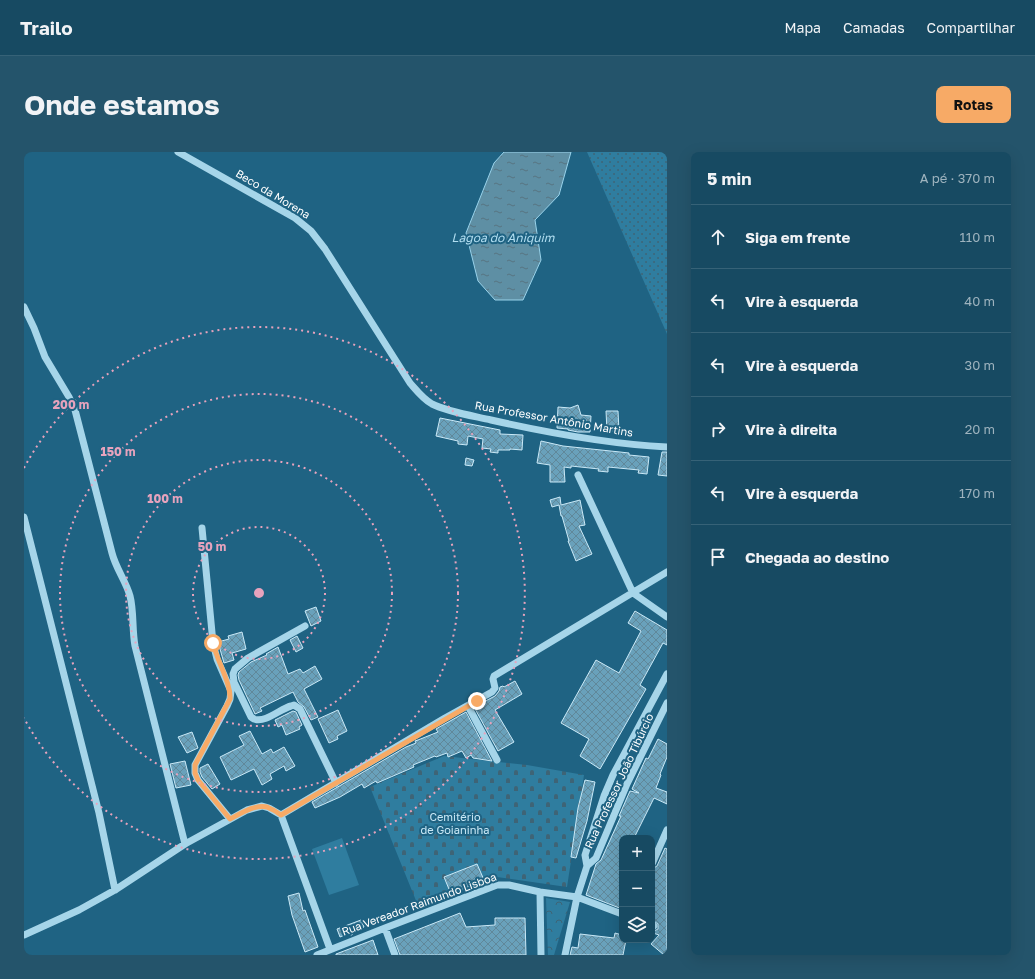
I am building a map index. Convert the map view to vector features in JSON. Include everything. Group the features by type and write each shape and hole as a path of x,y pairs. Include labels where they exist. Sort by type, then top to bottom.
{"street":[{"name":"Beco da Morena","path":"178,152 284,211 305,225 325,249 379,334"},
{"path":"24,307 45,357 75,410 115,566 131,598 135,646 185,844"},
{"name":"Rua Professor Antônio Martins","path":"379,334 418,393 437,406 482,418 536,429 631,444 667,447"},
{"path":"578,475 633,593 667,617"},
{"path":"24,517 99,813 116,890"},
{"path":"202,528 213,643 217,658 230,691 230,699 195,765 195,773 198,780 230,819"},
{"path":"281,815 487,695 495,689 493,679 495,675 667,572"},
{"path":"305,626 248,658 234,669 233,678 251,717 254,719 257,720 266,718 294,705 300,709 336,783"},
{"name":"Rua Professor João Tibúrcio","path":"564,955 577,897 587,866 585,855 608,787 629,744 667,674"},
{"name":"Rua Professor João Tibúrcio","path":"587,866 596,858 627,784 667,703"},
{"path":"468,706 497,760"},
{"path":"24,935 80,910 116,890 185,844 247,810 262,806 281,815 330,949"},
{"path":"655,857 667,830"},
{"name":"Rua Vereador Raimundo Lisboa","path":"317,955 497,885 509,885 540,892 577,897 619,913"},
{"path":"540,892 541,955"},
{"path":"385,928 395,955"}],"green space":[{"path":"587,152 667,152 667,334"},
{"name":"Cemitério de Goianinha","path":"444,756 527,765 584,775 567,887 497,877 419,908 370,787"},
{"path":"342,838 359,885 329,895 312,849"},
{"path":"546,898 570,902 554,955 548,955"}],"water":[{"name":"Lagoa do Aniquim","path":"504,152 571,152 559,195 535,220 541,260 523,300 495,300 478,281 466,233 494,163"}],"building":[{"path":"578,405 581,415 591,416 590,432 578,432 557,428 558,407 570,408"},
{"path":"606,411 618,411 619,431 607,431"},
{"path":"440,418 500,430 500,434 523,435 522,450 510,449 498,450 498,453 490,452 491,449 482,448 483,439 468,436 467,445 458,444 458,441 436,436"},
{"path":"541,441 563,446 629,453 629,455 649,457 647,474 638,473 639,470 608,467 608,472 598,471 599,469 571,466 571,468 564,467 565,482 550,482 550,465 537,463"},
{"path":"662,452 667,452 667,476 658,475"},
{"path":"466,458 474,460 472,466 465,465"},
{"path":"560,497 561,505 580,500 585,525 579,526 592,554 576,561 568,541 559,505 552,507 550,500"},
{"path":"316,607 321,621 311,626 305,611"},
{"path":"635,611 667,630 667,645 663,643 640,685 646,689 600,769 580,756 589,739 561,723 596,660 619,673 641,631 628,623"},
{"path":"242,632 246,649 232,653 234,660 224,663 218,642 229,639 228,636"},
{"path":"297,636 303,648 296,652 290,640"},
{"path":"278,647 288,674 300,669 303,673 315,666 322,679 304,689 318,717 311,720 304,707 298,702 293,692 260,708 262,711 255,714 239,680 239,672 251,662 267,655 266,654"},
{"path":"515,681 522,694 495,710 514,742 498,751 474,707 495,696 500,687 504,687"},
{"path":"338,710 347,731 337,736 338,739 329,743 318,719"},
{"path":"293,711 296,712 302,725 299,727 300,729 286,735 282,725 278,727 275,720"},
{"path":"466,712 492,761 473,758 471,755 466,758 462,751 448,757 447,753 436,757 435,756 377,783 376,781 364,788 362,784 340,797 315,808 312,802 406,747 416,743 415,741 438,732 436,729"},
{"path":"250,731 262,754 271,749 273,753 284,747 295,766 286,771 284,766 270,774 272,779 262,785 254,769 231,780 220,757 244,745 239,736"},
{"path":"192,732 198,748 187,753 178,737"},
{"path":"658,739 667,744 667,757 656,788 667,792 667,804 654,798 636,835 619,835 619,908 586,895 596,864 601,860 621,816 619,816 630,791 639,793 632,789 646,758 648,759"},
{"path":"185,761 191,785 176,788 170,764"},
{"path":"208,764 220,784 212,789 202,777 200,772 200,768"},
{"path":"585,780 595,782 587,821 576,858 571,857 578,808"},
{"path":"665,848 667,849 667,955 664,955 651,944 655,943 655,940 659,935 655,934 655,930 658,929 658,924 655,922 655,867 657,866"},
{"path":"477,864 484,880 451,894 444,877"},
{"path":"299,893 303,911 305,910 318,947 305,952 292,915 288,896"},
{"path":"460,913 466,927 495,925 495,918 525,918 526,955 400,955 394,939"},
{"path":"361,920 364,927 357,930 352,935 347,934 340,937 337,929"},
{"path":"615,933 619,934 619,943 625,943 623,955 570,955 572,947 578,948 580,934 614,938"},
{"path":"373,940 378,955 336,955 336,954"}],"route":[{"path":"213,643 217,658 230,691 230,699 195,765 195,773 198,780 230,819 247,810 262,806 281,815 445,718 477,701"}]}
